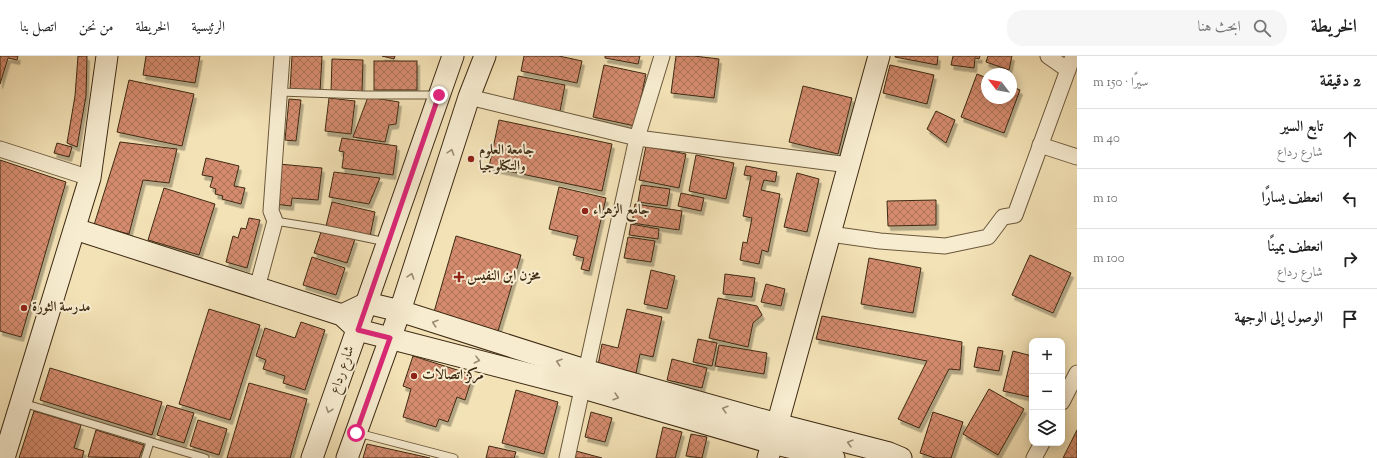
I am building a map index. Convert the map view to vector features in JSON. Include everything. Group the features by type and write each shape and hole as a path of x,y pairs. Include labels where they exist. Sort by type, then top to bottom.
{"street":[{"path":"4,458 90,178 107,56"},
{"path":"257,288 275,221 271,211 282,56"},
{"name":"شارع رداع","path":"312,458 453,56"},
{"path":"347,458 400,312 469,97 484,56"},
{"path":"567,458 637,138 662,56"},
{"path":"772,442 879,56"},
{"path":"830,234 880,241 945,246 988,237 1003,217 1015,215 1070,63 1048,56"},
{"path":"469,97 637,138 849,165"},
{"path":"1040,145 1077,157"},
{"path":"0,149 90,178"},
{"path":"75,229 342,315 358,330 584,379"},
{"path":"342,315 367,303 400,312 584,379 772,442 834,458"},
{"path":"1065,396 1077,372"},
{"path":"772,442 889,453 901,458"},
{"path":"1034,458 1040,446"}],"lane":[{"path":"280,92 365,95 439,95"},
{"path":"275,221 318,228 388,243"},
{"path":"21,402 205,458"},
{"path":"356,433 454,458"},
{"path":"145,458 150,442"}],"building":[{"path":"0,56 18,56 17,60 8,58 0,84"},
{"path":"78,56 87,56 86,96 77,147 67,143 75,96"},
{"path":"146,56 200,56 195,83 143,75"},
{"path":"292,56 322,56 320,92 290,90"},
{"path":"382,56 395,56 394,59"},
{"path":"524,56 559,56 582,61 577,83 521,71"},
{"path":"605,56 640,56 638,64 605,58"},
{"path":"676,56 694,56 719,59 714,98 671,93"},
{"path":"895,56 938,56 937,65"},
{"path":"953,56 980,56 979,59 975,58 974,68 951,65"},
{"path":"988,56 1012,56 1009,68 1003,68 986,62"},
{"path":"332,59 363,60 362,92 331,92"},
{"path":"374,61 417,61 417,90 374,90"},
{"path":"604,65 646,74 635,126 593,117"},
{"path":"890,65 934,75 927,104 883,93"},
{"path":"977,74 981,76 981,104 1015,104 1004,133 961,117"},
{"path":"518,76 565,85 560,111 513,102"},
{"path":"129,80 194,94 182,146 117,132"},
{"path":"803,86 852,98 838,154 789,142"},
{"path":"1017,89 1020,90 1017,98"},
{"path":"368,97 399,102 396,124 389,125 385,142 353,137"},
{"path":"329,98 355,101 351,134 325,131"},
{"path":"289,99 301,100 296,141 285,140"},
{"path":"936,111 955,120 946,143 927,129"},
{"path":"499,120 612,144 602,191 489,167"},
{"path":"342,138 397,146 393,175 342,168 344,152 339,151"},
{"path":"120,142 177,149 169,183 143,180 129,234 94,225"},
{"path":"57,143 72,147 69,157 54,153"},
{"path":"646,146 686,154 679,188 639,180"},
{"path":"696,155 734,163 726,199 689,191"},
{"path":"206,158 239,166 234,186 245,188 241,204 222,199 223,196 215,194 216,189 210,187 213,177 202,175"},
{"path":"0,160 66,182 21,337 0,331"},
{"path":"279,164 322,168 318,200 292,198 291,206 275,204"},
{"path":"746,166 777,172 775,182 764,180 761,190 780,194 768,252 762,250 759,264 740,260 743,242 747,243 752,218 743,216 751,176 744,175"},
{"path":"334,172 380,178 369,204 329,197"},
{"path":"797,173 819,179 807,232 784,227"},
{"path":"641,185 670,189 667,206 638,202"},
{"path":"559,187 606,198 589,271 581,269 584,258 573,255 578,236 549,229"},
{"path":"164,188 215,204 199,255 148,240"},
{"path":"681,193 704,198 701,211 678,206"},
{"path":"936,200 936,225 888,226 887,201"},
{"path":"332,202 375,212 370,236 326,226"},
{"path":"635,204 682,211 679,230 632,223"},
{"path":"249,218 260,220 247,268 226,262 233,236 238,238 241,228 246,229"},
{"path":"631,224 659,229 658,239 629,235"},
{"path":"322,229 355,239 347,263 314,253"},
{"path":"456,236 521,255 498,331 434,312"},
{"path":"628,237 655,241 651,262 624,258"},
{"path":"1030,255 1071,273 1053,313 1012,295"},
{"path":"312,257 345,268 336,295 303,285"},
{"path":"869,258 921,268 913,313 861,304"},
{"path":"651,270 675,276 667,309 644,304"},
{"path":"725,274 755,278 752,297 723,294"},
{"path":"766,284 785,289 781,306 761,302"},
{"path":"718,298 757,306 762,315 753,323 748,347 709,338"},
{"path":"209,309 260,325 230,420 179,404"},
{"path":"627,309 662,317 653,357 640,354 636,373 598,365 602,344 618,348"},
{"path":"822,316 962,342 960,370 949,369 919,428 898,419 927,361 816,339"},
{"path":"301,322 325,330 305,390 283,383 285,376 263,369 266,360 256,356 265,328 295,338"},
{"path":"698,339 717,343 712,366 693,362"},
{"path":"719,345 767,353 764,374 715,366"},
{"path":"978,347 1003,351 999,371 974,367"},
{"path":"1013,351 1029,355 1029,397 1003,391"},
{"path":"413,356 473,375 465,400 457,397 448,422 439,419 436,427 403,417 411,389 403,386"},
{"path":"672,359 707,368 702,388 667,380"},
{"path":"50,368 162,402 152,435 40,400"},
{"path":"249,383 307,399 290,458 227,458"},
{"path":"989,389 1024,409 998,455 963,434"},
{"path":"516,390 558,402 544,454 502,443"},
{"path":"167,405 194,413 184,443 157,435"},
{"path":"34,411 81,425 74,448 84,451 82,458 19,458"},
{"path":"591,412 612,418 605,442 585,437"},
{"path":"933,412 963,422 951,458 935,458 920,453"},
{"path":"198,420 227,429 219,455 190,446"},
{"path":"663,427 682,432 675,458 656,458"},
{"path":"96,430 144,445 139,458 88,457"},
{"path":"1077,430 1077,458 1063,458"},
{"path":"691,434 707,437 702,458 686,456"},
{"path":"367,444 430,458 363,458"},
{"path":"489,446 516,452 514,458 486,458"},
{"path":"576,451 602,458 574,458"}],"place":[{"name":"جامعة العلوم والتكنلوجيا","path":"471,159"},
{"name":"جامع الزهراء","path":"585,211"},
{"name":"مخزن ابن النفيس","path":"459,277"},
{"name":"مدرسة الثورة","path":"24,308"},
{"name":"مركز اتصالات","path":"414,376"}],"route":[{"path":"356,433 390,338 358,330 439,95"}]}
